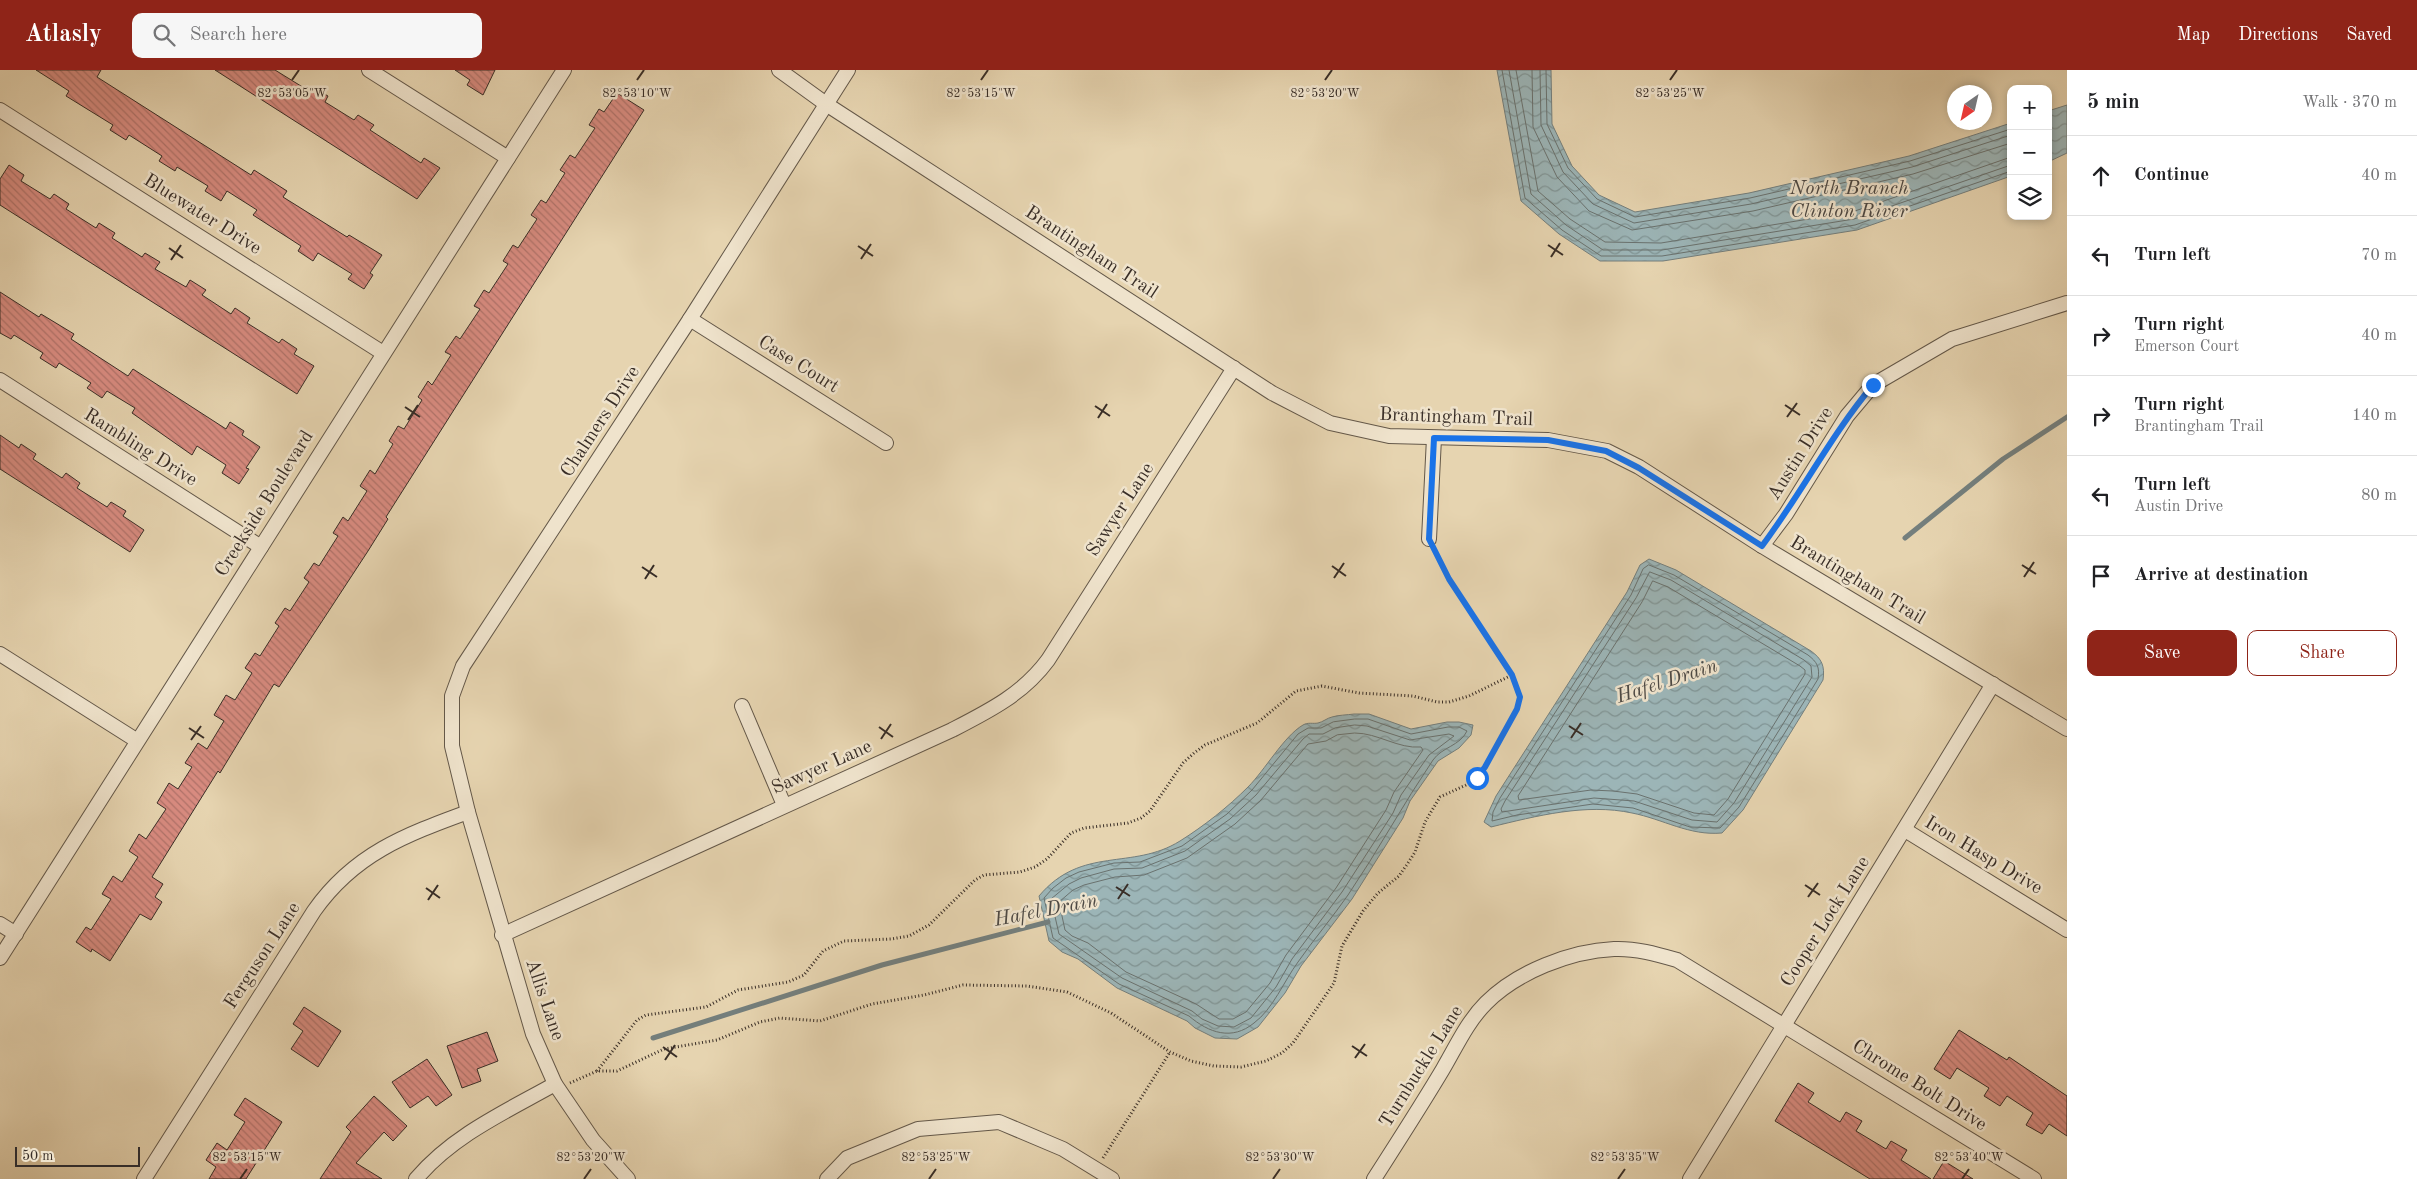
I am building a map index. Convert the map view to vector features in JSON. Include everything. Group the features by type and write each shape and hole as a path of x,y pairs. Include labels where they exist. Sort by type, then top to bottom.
{"street":[{"path":"369,70 508,158"},
{"name":"Creekside Boulevard","path":"0,958 136,740 564,70"},
{"name":"Brantingham Trail","path":"779,70 826,104 1272,394 1330,423 1389,436 1548,440 1606,451 1639,468 1762,546 2067,729"},
{"name":"Chalmers Drive","path":"468,812 452,746 452,696 463,666 690,319 848,70"},
{"name":"Bluewater Drive","path":"0,110 383,353"},
{"name":"Austin Drive","path":"1762,546 1786,514 1847,416 1873,385 1952,339 2067,303"},
{"name":"Case Court","path":"690,319 886,443"},
{"name":"Sawyer Lane","path":"502,935 982,715 1014,695 1034,678 1048,660 1234,368"},
{"name":"Rambling Drive","path":"0,380 260,547"},
{"path":"1429,539 1434,438"},
{"path":"0,654 136,740"},
{"name":"Cooper Lock Lane","path":"1690,1179 1993,684"},
{"path":"742,706 784,805"},
{"name":"Allis Lane","path":"468,812 502,935 534,1034 557,1087 593,1140 628,1179"},
{"name":"Ferguson Lane","path":"144,1179 314,911 333,886 372,853 415,831 468,812"},
{"name":"Iron Hasp Drive","path":"1905,830 2067,930"},
{"path":"0,924 16,934"},
{"name":"Turnbuckle Lane","path":"1374,1179 1466,1027 1481,1009 1511,982 1550,964 1598,950 1615,948 1641,950 1677,960 1784,1025"},
{"name":"Chrome Bolt Drive","path":"1784,1025 2034,1179"},
{"path":"416,1179 435,1159 485,1123 557,1087"},
{"path":"827,1179 847,1158 918,1128 999,1122 1063,1149 1103,1175"}],"path":[{"path":"557,1087 597,1071 618,1071 664,1049 717,1040 760,1022 780,1018 820,1021 872,1004 924,995 963,985 1027,986 1067,992 1111,1012 1170,1052 1191,1061 1214,1066 1240,1067 1266,1062 1282,1053 1293,1042 1334,983 1342,946 1348,932 1378,893 1399,876 1408,864 1430,811 1440,797 1466,786 1477,778 1517,709 1520,697 1512,675 1449,579 1429,539"},
{"path":"597,1071 637,1020 646,1015 694,1010 717,1002 738,990 788,982 804,975 823,951 844,941 891,939 909,936 929,925 975,880 984,874 1020,872 1035,867 1047,859 1072,833 1084,828 1128,823 1141,818 1150,811 1183,763 1194,753 1205,745 1258,722 1296,690 1322,686 1359,693 1413,696 1437,702 1449,702 1469,696 1512,675"},
{"path":"1103,1175 1170,1052"}],"water":[{"name":"North Branch Clinton River","path":"1497,70 1551,70 1552,124 1572,166 1599,195 1635,212 1749,193 1909,156 2007,124 2007,177 1857,230 1663,261 1600,261 1559,234 1521,201"},
{"path":"2067,105 2067,153 2052,160 2052,130 2052,110"},
{"path":"1649,559 1676,570 1811,651 1822,663 1824,671 1823,680 1743,810 1722,833 1687,830 1632,813 1597,809 1561,812 1491,827 1484,822 1496,796 1627,592 1640,565"},
{"path":"1369,714 1411,729 1447,722 1473,725 1471,735 1459,748 1438,761 1410,801 1403,818 1352,899 1301,966 1285,993 1258,1027 1237,1039 1215,1038 1195,1028 1187,1021 1117,988 1078,959 1062,952 1049,941 1039,896 1055,880 1072,870 1090,864 1144,855 1162,850 1180,841 1216,816 1240,794 1296,730 1303,725 1322,722 1334,716"}],"building":[{"path":"36,70 101,70 97,77 251,175 254,170 287,191 283,197 347,237 349,235 382,255 370,273 373,275 364,289 348,279 352,274 318,253 313,261 298,251 301,246 253,215 257,210 227,191 221,201 205,191 208,186 177,167 175,171 159,161 162,156 129,135 126,140 110,130 113,125 66,96 69,91"},
{"path":"215,70 275,70 309,91 312,87 328,96 325,102 354,120 358,115 374,125 370,130 421,163 424,158 440,168 417,199"},
{"path":"455,70 495,70 483,95 467,85 470,80"},
{"path":"617,93 644,110 386,517 388,519 368,551 279,687 274,684 220,773 218,771 152,877 163,884 155,897 162,902 151,920 140,914 110,961 92,949 91,952 76,942 86,927 91,930 111,899 102,894 113,876 122,882 138,857 129,851 139,834 146,839 166,809 157,803 169,783 178,789 192,767 185,763 198,743 207,749 224,721 214,715 226,695 235,700 252,673 245,668 255,653 260,656 279,626 275,623 285,608 290,611 309,582 304,578 314,563 319,566 338,536 333,533 343,517 348,521 367,491 360,486 370,470 375,474 393,444 389,441 398,426 404,429 422,400 418,397 428,381 432,385 451,355 445,352 456,336 460,339 480,309 474,306 484,290 489,293 508,264 503,261 513,245 518,248 537,219 531,215 541,200 546,203 565,173 560,170 570,155 575,158 595,128 589,125 599,109 604,112"},
{"path":"9,165 24,175 21,181 50,199 54,194 69,204 66,209 96,228 99,223 115,233 112,238 142,257 145,253 160,262 155,269 186,287 190,280 206,290 202,295 231,314 235,308 250,318 247,323 279,343 282,339 297,349 294,354 314,366 297,394 0,205 0,179"},
{"path":"0,292 39,317 41,314 74,334 71,339 128,376 133,369 226,429 230,422 244,431 242,435 260,447 246,468 249,469 239,484 222,473 226,465 197,446 192,455 132,413 135,408 107,391 102,398 87,388 91,383 59,363 56,368 40,358 43,353 14,335 11,339 0,333"},
{"path":"0,435 19,448 21,444 36,454 33,459 62,478 66,473 80,483 77,488 107,507 111,502 126,511 123,516 144,530 130,552 0,469"},
{"path":"304,1007 341,1031 318,1067 291,1049 303,1031 293,1024"},
{"path":"1959,1030 2007,1060 2009,1057 2067,1096 2067,1136 2049,1124 2042,1134 2026,1125 2033,1113 2007,1096 2000,1106 1984,1096 1989,1088 1957,1068 1950,1079 1934,1069"},
{"path":"487,1032 498,1061 477,1069 481,1081 462,1088 447,1046"},
{"path":"427,1059 452,1095 436,1106 428,1096 410,1108 392,1082"},
{"path":"1798,1083 1814,1093 1808,1102 1840,1122 1846,1112 1862,1121 1856,1131 1886,1149 1891,1141 1907,1150 1901,1160 1931,1179 1870,1179 1775,1121"},
{"path":"374,1096 407,1126 393,1141 384,1132 356,1163 382,1179 320,1179 351,1132 346,1127"},
{"path":"245,1098 282,1122 246,1179 209,1179 216,1167 206,1160 217,1143 227,1150 245,1122 234,1115"},
{"path":"1944,1161 1973,1179 1933,1179"}],"waterway":[{"name":"Hafel Drain","path":"1905,538 2003,459 2067,417"},
{"name":"Hafel Drain","path":"653,1038 882,965 1048,922"}],"route":[{"path":"1477,778 1517,709 1520,697 1512,675 1449,579 1429,539 1434,438 1548,440 1606,451 1639,468 1762,546 1786,514 1847,416 1873,385"}]}
